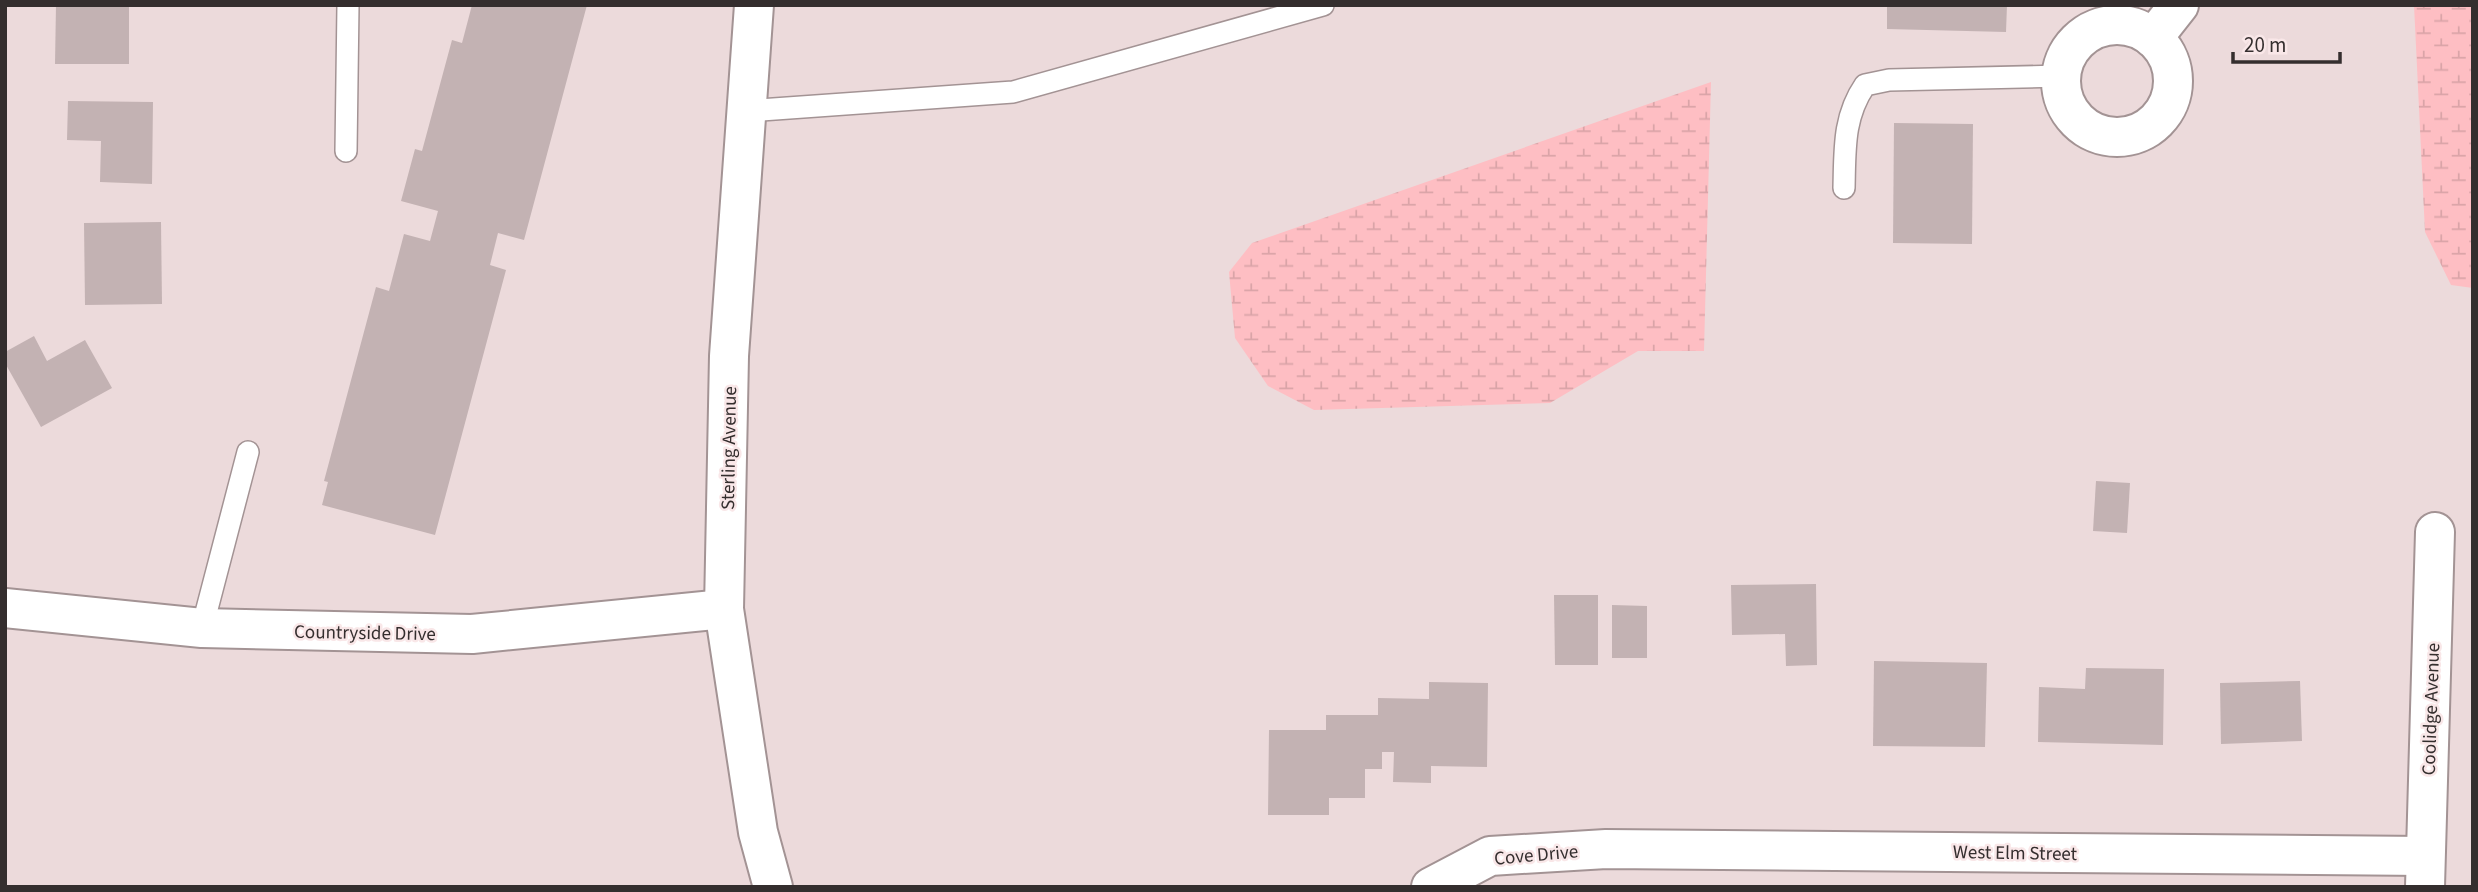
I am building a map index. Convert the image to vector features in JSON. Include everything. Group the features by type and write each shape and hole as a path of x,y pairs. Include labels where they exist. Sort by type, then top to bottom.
{"street":[{"name":"Sterling Avenue","path":"754,5 730,356 724,609 758,832 773,887"},
{"path":"2153,38 2179,5"},
{"path":"2127,26 2153,38 2165,51 2172,68 2174,86 2169,103 2160,118 2146,130 2129,137 2111,138 2093,133 2078,123 2067,107 2061,89 2061,76 2068,52 2081,37 2098,28 2127,26"},
{"name":"Coolidge Avenue","path":"2425,871 2435,532"},
{"name":"Countryside Drive","path":"5,608 202,628 472,634 724,609"},
{"name":"West Elm Street","path":"1606,849 2425,871"},
{"name":"Cove Drive","path":"1431,887 1490,856 1606,849"}],"lane":[{"path":"346,151 348,5"},
{"path":"746,111 1013,92 1323,5"},
{"path":"1844,188 1845,130 1853,102 1865,85 1889,80 2061,76"},
{"path":"202,628 248,452"}],"green space":[{"path":"2414,5 2473,5 2473,288 2451,285 2425,232"},
{"path":"1711,82 1704,351 1638,351 1550,403 1314,410 1268,386 1235,338 1229,272 1252,243"}],"building":[{"path":"56,5 129,5 129,64 55,64"},
{"path":"472,5 587,5 524,240 498,233 490,265 506,270 435,535 322,505 328,482 324,481 376,287 389,291 404,234 430,241 438,211 401,201 415,149 422,151 452,40 462,43"},
{"path":"1887,5 2007,5 2006,32 1887,29"},
{"path":"68,101 153,102 152,184 100,182 101,141 67,140"},
{"path":"1894,123 1973,124 1972,244 1893,243"},
{"path":"161,222 162,304 85,305 84,223"},
{"path":"34,336 47,361 85,340 112,388 41,427 5,363 5,352"},
{"path":"2096,481 2130,483 2127,533 2093,531"},
{"path":"1816,584 1817,665 1786,666 1785,634 1732,635 1731,585"},
{"path":"1554,595 1598,595 1598,665 1555,665"},
{"path":"1612,605 1647,606 1647,658 1612,658"},
{"path":"1874,661 1987,663 1985,747 1873,746"},
{"path":"2086,668 2164,669 2163,745 2038,742 2039,687 2085,689"},
{"path":"2300,681 2302,741 2221,744 2220,683"},
{"path":"1429,682 1488,683 1487,767 1431,766 1431,783 1393,782 1394,752 1382,752 1382,769 1365,769 1365,798 1329,798 1329,815 1268,815 1269,730 1326,730 1326,715 1378,715 1378,698 1429,699"}]}
